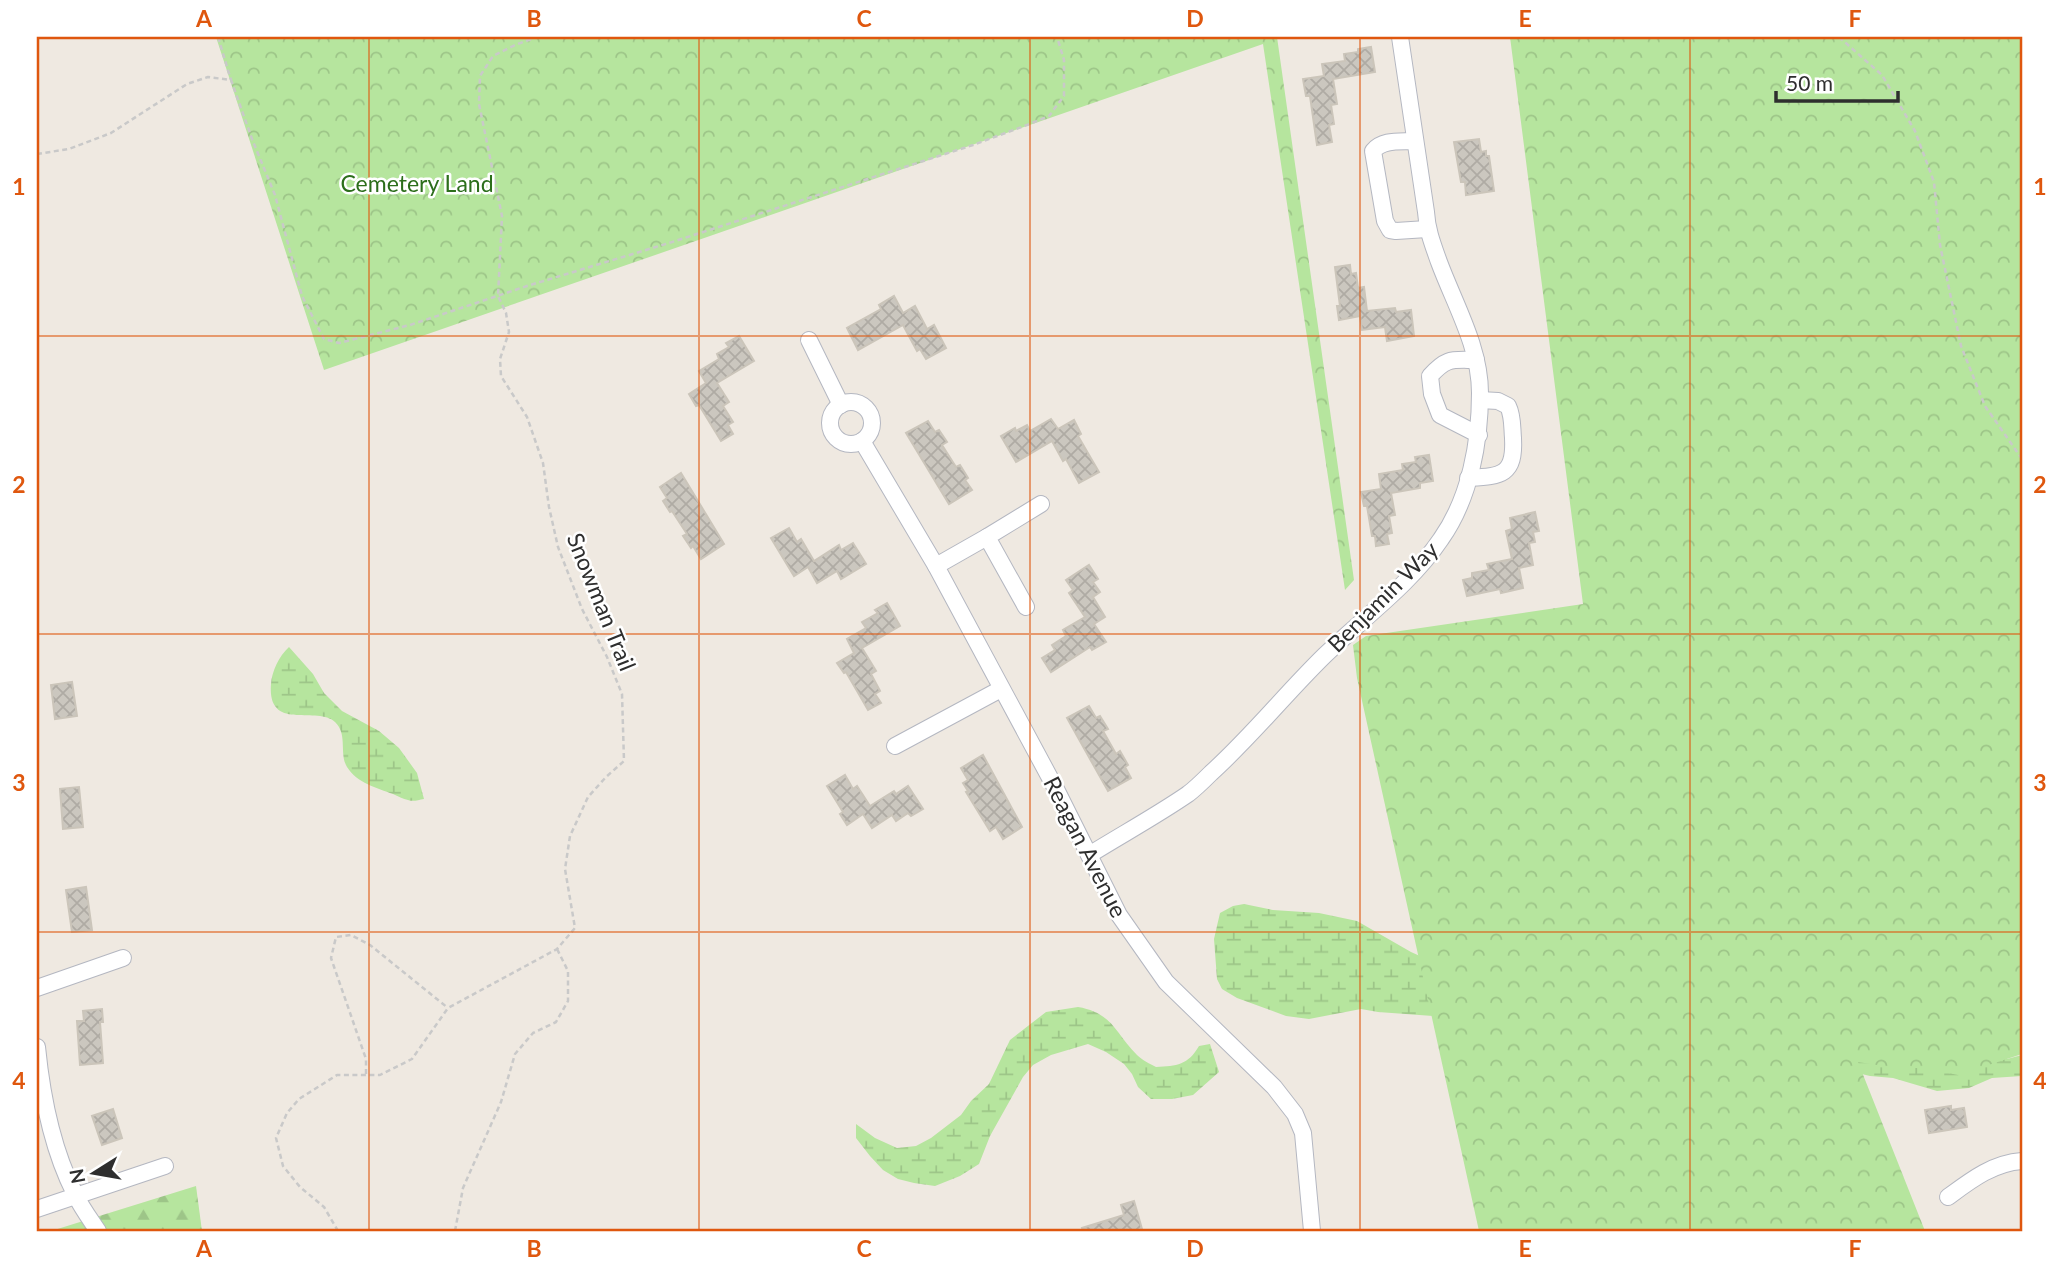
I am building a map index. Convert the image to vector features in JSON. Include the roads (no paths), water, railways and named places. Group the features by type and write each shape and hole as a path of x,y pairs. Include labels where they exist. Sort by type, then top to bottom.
{"street":[{"name":"Benjamin Way","path":"1089,855 1189,793 1239,748 1325,654 1390,596 1442,539 1458,506 1479,435 1480,400 1476,360 1427,229 1400,37"},
{"path":"1415,141 1385,142 1373,151 1385,221 1390,230 1427,229"},
{"path":"809,340 841,405"},
{"path":"1476,360 1450,360 1439,366 1430,376 1432,394 1440,415 1479,435"},
{"path":"1468,478 1497,475 1508,468 1514,457 1508,406 1497,401 1480,400"},
{"path":"857,403 870,413 872,429 862,441 845,444 836,439 831,431 831,416 841,405 857,403"},
{"name":"Reagan Avenue","path":"862,441 936,566 1057,791 1119,915 1166,982 1274,1087 1295,1114 1303,1133 1312,1231"},
{"path":"936,566 1041,504"},
{"path":"987,537 1026,607"},
{"path":"895,746 1001,689"},
{"path":"37,988 123,958"},
{"path":"37,1047 43,1098 54,1143 75,1195 98,1231"},
{"path":"1948,1197 1979,1174 2009,1162 2022,1161"},
{"path":"37,1209 165,1167"}],"park label":[{"name":"Cemetery Land","path":"417,184"}]}
